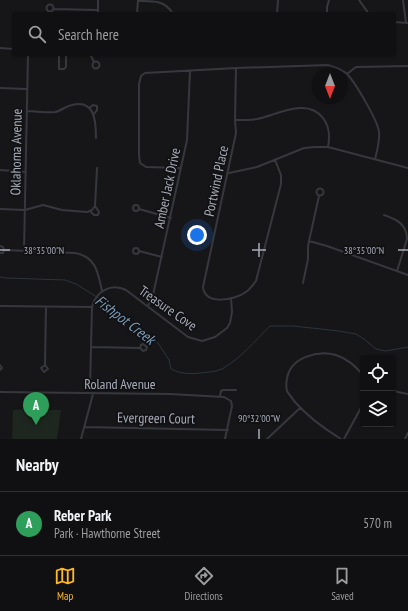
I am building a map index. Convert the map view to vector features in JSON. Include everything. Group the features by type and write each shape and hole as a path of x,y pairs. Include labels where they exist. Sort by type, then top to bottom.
{"street":[{"path":"54,9 98,10 98,0"},
{"path":"137,12 138,0 163,2 170,7 172,12"},
{"path":"277,12 278,0"},
{"path":"327,12 329,0"},
{"path":"359,0 368,12"},
{"path":"396,22 407,23 403,0"},
{"path":"0,48 12,49"},
{"name":"Oklahoma Avenue","path":"24,251 27,111 26,89 28,56"},
{"path":"59,56 59,69 64,69 66,67 66,56"},
{"path":"91,56 94,62"},
{"path":"181,168 146,167 140,163 138,155 138,84 141,76 148,72 236,68 328,66 337,68"},
{"path":"348,73 356,67 408,66"},
{"name":"Portwind Place","path":"231,298 215,299 206,295 202,287 229,173 236,133 236,68"},
{"name":"Amber Jack Drive","path":"148,306 153,295 162,257 188,136 190,70"},
{"path":"348,76 376,121 379,135 375,159"},
{"path":"0,88 26,89"},
{"path":"27,111 57,112 68,106 79,104 89,108 94,114 96,120 96,138"},
{"path":"89,108 93,105 97,106 97,110 94,114"},
{"path":"235,120 256,119 297,108 308,108 318,113 326,122 329,132 328,148"},
{"path":"229,173 253,169 304,148 315,147 328,148 408,168"},
{"path":"231,298 247,292 254,285 258,276 281,184 281,175 275,160"},
{"path":"90,211 94,215 98,215 99,212 95,206 97,168"},
{"path":"0,170 26,172"},
{"path":"303,283 308,257 309,241 319,196"},
{"path":"0,209 25,210 43,205 62,210 87,212 95,206"},
{"path":"139,209 171,218"},
{"path":"384,215 399,221 407,229 407,239 397,271"},
{"path":"309,241 408,275"},
{"path":"0,246 3,247 4,250"},
{"path":"0,253 3,253 4,250 75,253 84,256 92,262 98,270 102,291 93,303 92,307 90,388"},
{"path":"139,252 162,257"},
{"name":"Treasure Cove","path":"102,291 112,288 126,290 188,337 197,340 215,338 227,328 230,323 232,312 231,298"},
{"path":"0,306 92,307"},
{"path":"45,366 46,307"},
{"path":"91,347 140,348"},
{"path":"341,439 320,426 300,408 290,396 286,386 287,376 292,366 299,360 319,354 331,354 350,361 360,372"},
{"path":"0,365 2,368 0,370"},
{"name":"Roland Avenue","path":"0,392 220,396 222,390 236,390"},
{"path":"396,392 408,394"},
{"path":"34,393 34,406"},
{"path":"81,439 93,394"},
{"path":"220,396 226,397 232,403 232,410 225,439"},
{"path":"268,439 300,408"},
{"path":"344,439 360,410"},
{"name":"Evergreen Court","path":"84,427 228,430"},
{"path":"405,439 408,432"}],"shaded area":[{"path":"32,403 35,403 36,409 61,410 57,439 12,439 13,410 32,409"}],"waterway":[{"name":"Fishpot Creek","path":"0,277 65,280 76,284 100,299 158,343 169,360 171,369 182,373 201,373 222,369 242,355 270,326 293,326 356,334 376,349 386,351 408,347"}],"place":[{"name":"Reber Park","path":"36,425"}]}
